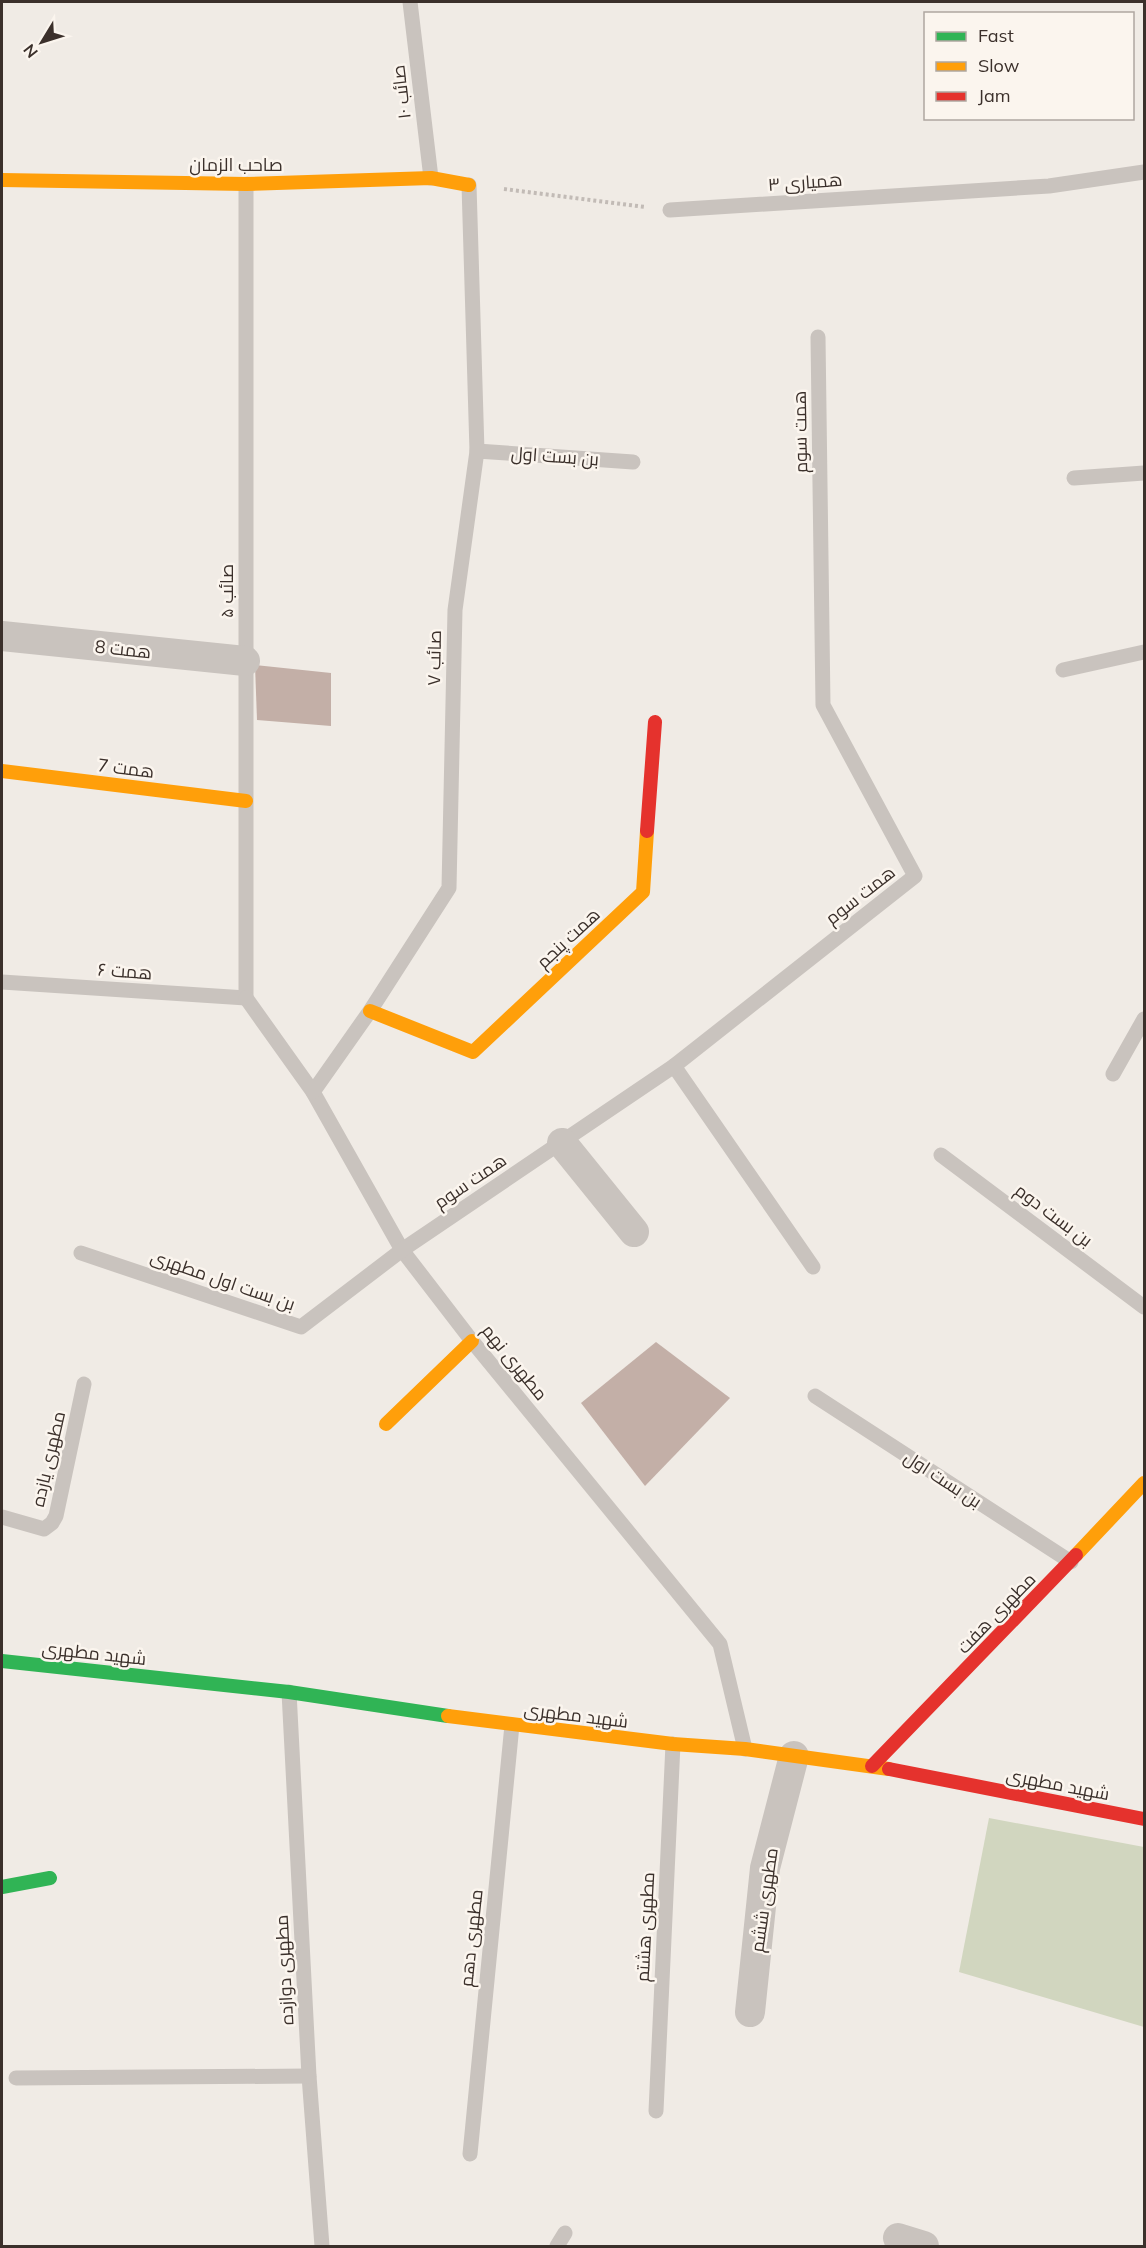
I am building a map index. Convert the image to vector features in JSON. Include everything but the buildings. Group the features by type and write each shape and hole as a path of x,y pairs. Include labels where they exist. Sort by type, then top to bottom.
{"street":[{"name":"صاحب الزمان","path":"2,180 246,184 431,178 469,185"},
{"name":"همت 8","path":"2,636 245,661"},
{"name":"همت پنجم","path":"370,1011 473,1052 643,892 654,722"},
{"name":"همت 7","path":"2,771 246,801"},
{"path":"562,1143 634,1232"},
{"path":"386,1424 472,1341"},
{"name":"مطهری هفت","path":"872,1766 1144,1484"},
{"name":"شهید مطهری","path":"2,1662 289,1692 512,1725 673,1744 745,1749 872,1766 1144,1819"},
{"name":"مطهری ششم","path":"750,2012 765,1868 794,1756"},
{"path":"2,1887 50,1878"}],"lane":[{"name":"صائب ۱۰","path":"410,2 431,178"},
{"name":"همیاری ۳","path":"670,210 1049,186 1144,172"},
{"name":"صائب ۵","path":"246,184 246,998"},
{"name":"صائب ۷","path":"313,1092 370,1011 449,888 455,610 477,451 469,185"},
{"name":"همت سوم","path":"402,1250 674,1066 915,876 823,705 818,337"},
{"name":"بن بست اول","path":"477,451 633,462"},
{"path":"1074,478 1144,473"},
{"path":"1063,670 1144,652"},
{"name":"همت ۶","path":"2,982 246,998"},
{"name":"مطهری نهم","path":"246,998 313,1092 402,1250 472,1341 720,1644 745,1749"},
{"path":"1113,1074 1144,1019"},
{"path":"674,1066 813,1267"},
{"name":"بن بست دوم","path":"941,1155 1144,1307"},
{"name":"بن بست اول مطهری","path":"81,1253 302,1327 402,1250"},
{"name":"مطهری یازده","path":"2,1517 44,1529 52,1523 56,1516 84,1384"},
{"name":"بن بست اول","path":"815,1396 1071,1562"},
{"name":"مطهری دوازده","path":"289,1692 309,2076 322,2247"},
{"name":"مطهری دهم","path":"470,2154 512,1725"},
{"name":"مطهری هشتم","path":"656,2111 673,1744"},
{"path":"16,2078 309,2076"},
{"path":"557,2247 565,2233"}],"path":[{"path":"469,185 670,210"}],"green space":[{"path":"989,1818 1144,1847 1144,2027 959,1972"}],"traffic: fast":[{"path":"2,1661 289,1692 448,1716"},
{"path":"2,1887 50,1878"}],"traffic: slow":[{"path":"2,180 246,184 431,178 469,185"},
{"path":"2,771 246,801"},
{"path":"370,1011 473,1052 643,892 647,831"},
{"path":"386,1424 472,1341"},
{"path":"1076,1555 1144,1483"},
{"path":"448,1716 673,1744 745,1749 889,1769"}],"traffic: jam":[{"path":"647,831 655,722"},
{"path":"872,1766 1076,1555"},
{"path":"889,1769 1144,1819"}]}
